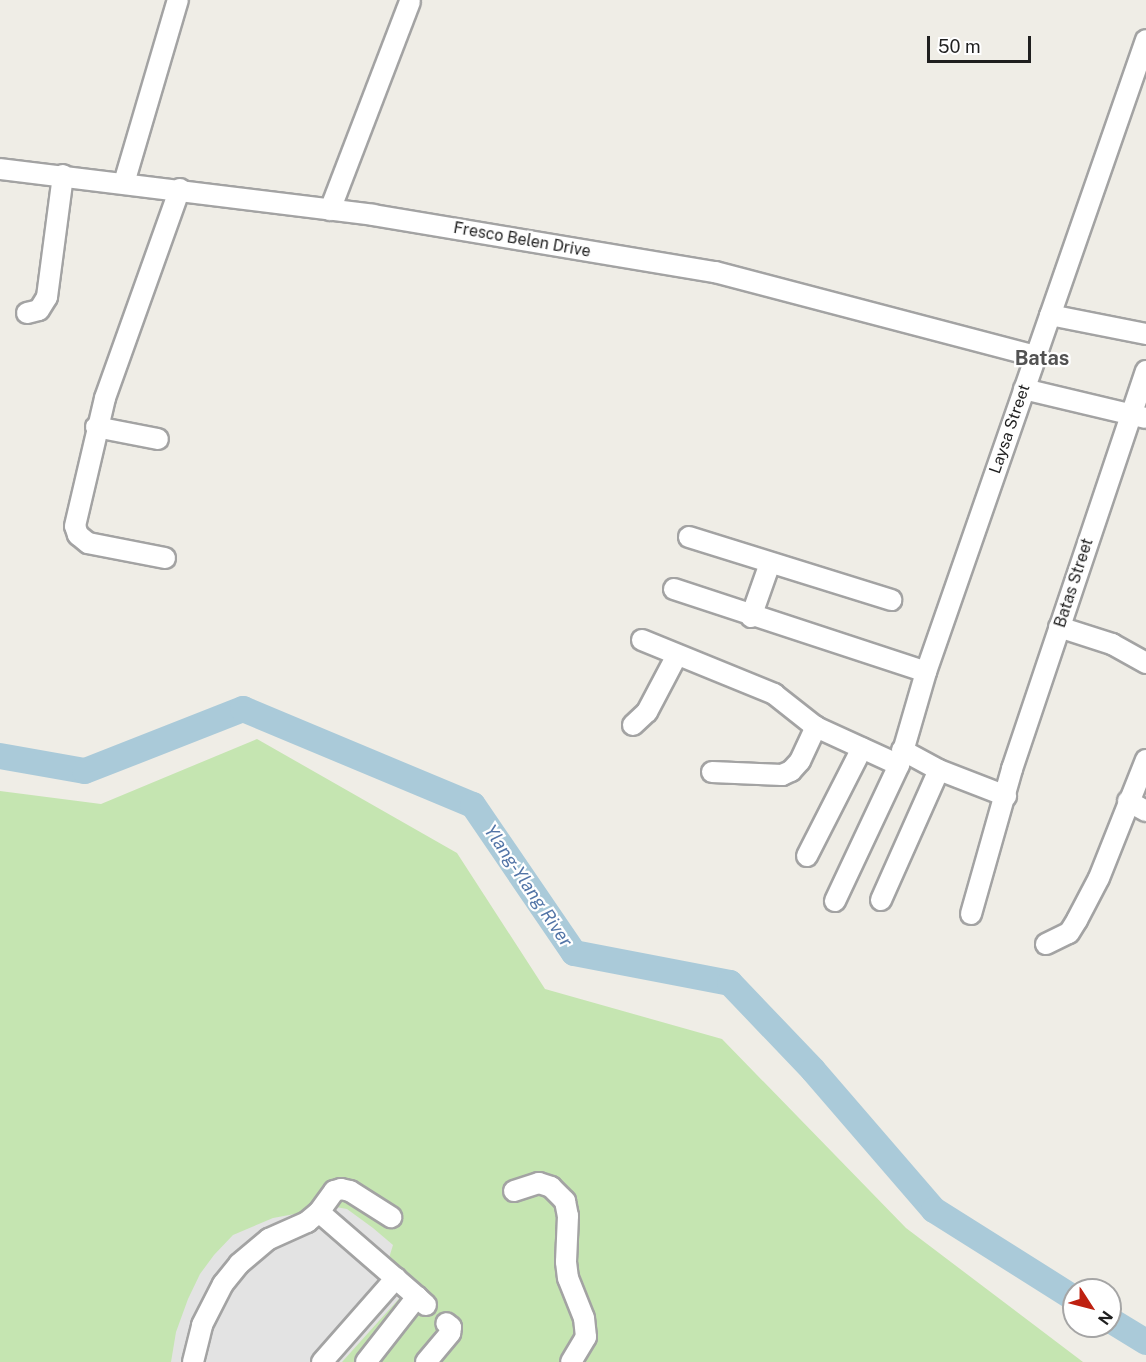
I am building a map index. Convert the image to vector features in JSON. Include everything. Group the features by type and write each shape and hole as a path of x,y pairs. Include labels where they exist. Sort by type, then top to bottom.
{"street":[{"path":"124,183 178,0"},
{"path":"330,210 410,2"},
{"name":"Laysa Street","path":"835,900 901,758 926,672 1146,40"},
{"name":"Fresco Belen Drive","path":"0,169 180,189 330,210 715,272 1036,356"},
{"path":"27,313 39,310 47,297 63,176"},
{"path":"165,558 88,543 78,535 75,526 96,427 180,189"},
{"path":"1050,315 1146,334"},
{"name":"Batas Street","path":"971,914 1005,796 1059,627 1139,416 1146,371"},
{"path":"1024,389 1139,416"},
{"path":"96,427 158,439"},
{"path":"689,537 891,600"},
{"path":"751,617 770,563"},
{"path":"674,590 751,617 926,672"},
{"path":"1059,627 1112,644 1146,663"},
{"path":"642,640 774,694 816,727 862,748 939,770 1005,796"},
{"path":"633,724 647,712 677,656"},
{"path":"712,772 782,775 791,771 800,761 816,727"},
{"path":"807,856 862,748"},
{"path":"1046,944 1069,933 1077,920 1099,878 1146,760"},
{"path":"881,900 939,770"},
{"path":"1128,801 1146,811"},
{"path":"514,1191 539,1183 551,1187 565,1201 568,1216 566,1262 568,1278 584,1318 586,1337 571,1362"},
{"path":"193,1362 206,1318 223,1284 249,1253 268,1239 307,1222 319,1212 334,1191 341,1189 350,1191 391,1217"},
{"path":"319,1212 421,1301 373,1359 347,1334"},
{"path":"322,1362 396,1278"},
{"path":"426,1362 450,1333 451,1327 446,1323"}],"green space":[{"path":"257,739 457,853 545,989 722,1039 906,1228 1083,1362 0,1362 0,791 101,804"}],"shaded area":[{"path":"319,1204 347,1209 373,1228 393,1245 389,1258 397,1271 414,1282 342,1362 171,1362 176,1332 188,1299 200,1274 214,1255 233,1235 273,1218 311,1211"}],"waterway":[{"name":"Ylang-Ylang River","path":"0,756 85,771 243,709 473,805 574,953 730,983 813,1070 934,1210 1062,1290"},
{"name":"Ylang-Ylang River","path":"1122,1327 1146,1342"}],"district":[{"name":"Batas","path":"1042,358"}]}
